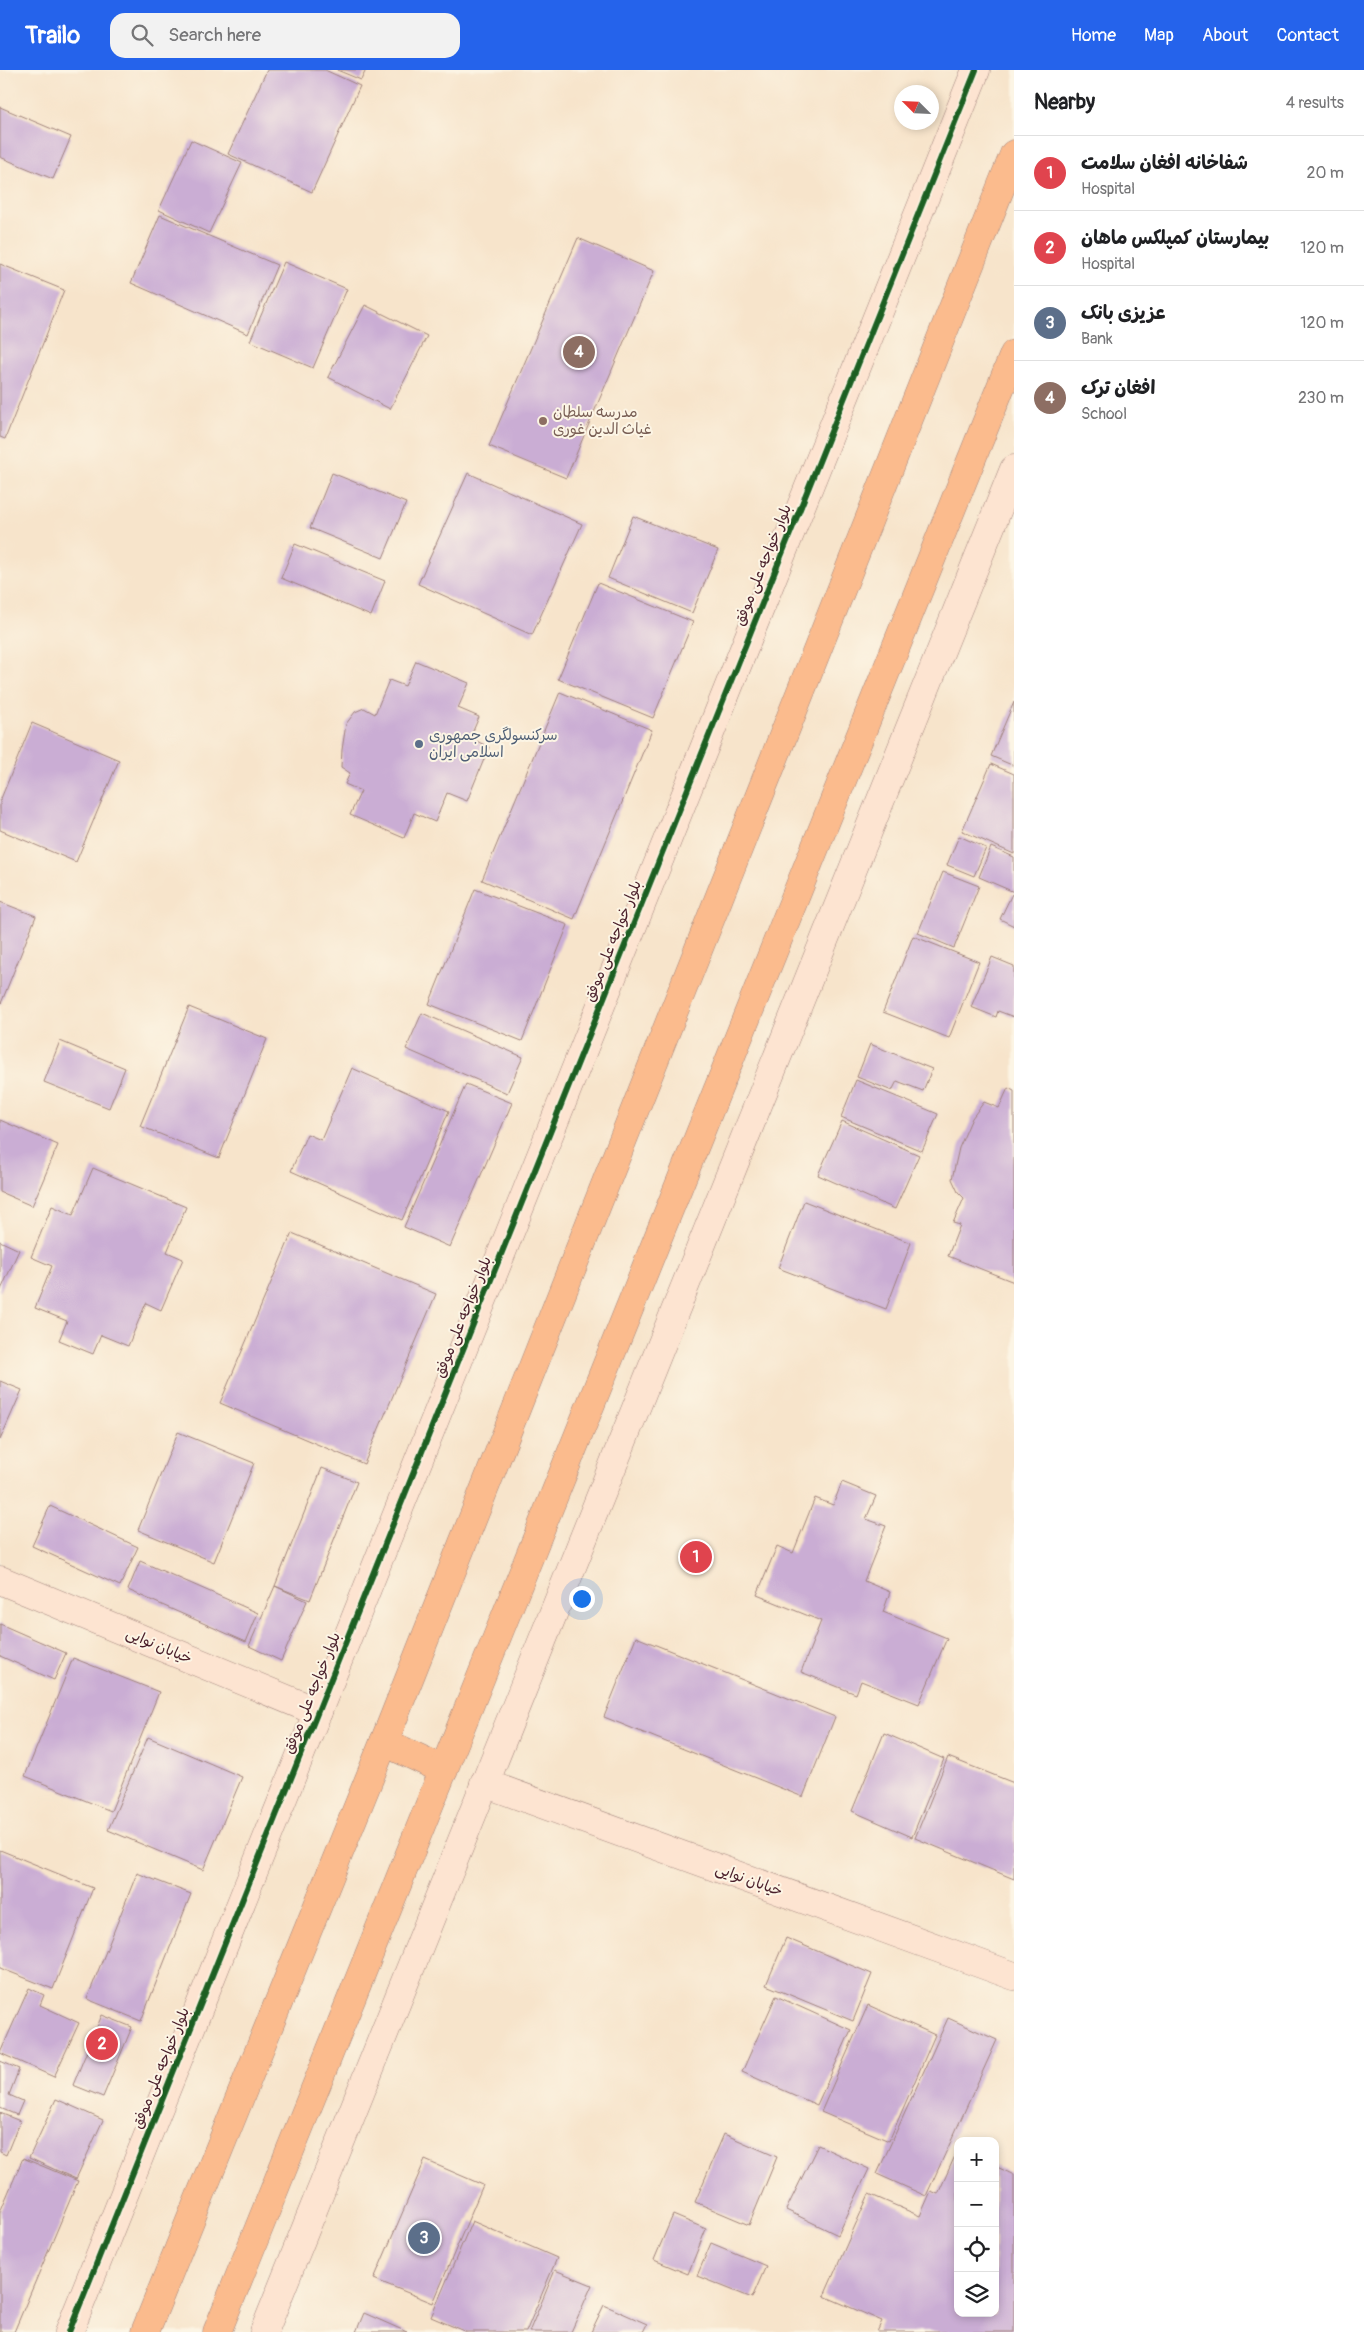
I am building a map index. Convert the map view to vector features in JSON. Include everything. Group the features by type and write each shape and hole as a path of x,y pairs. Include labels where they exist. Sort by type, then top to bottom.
{"highway":[{"path":"145,2332 384,1742 1014,154"},
{"path":"217,2332 1014,354"},
{"path":"384,1742 444,1770"}],"street":[{"name":"بلوار خواجه علی موفق","path":"69,2332 976,70"},
{"path":"264,2332 1014,469"},
{"name":"خیابان نوایی","path":"0,1580 318,1712"},
{"name":"خیابان نوایی","path":"484,1783 1014,1976"}],"building":[{"path":"267,70 325,70 360,86 312,192 228,154"},
{"path":"337,70 366,70 361,80"},
{"path":"0,107 71,137 53,179 0,157"},
{"path":"191,140 242,163 209,233 159,210"},
{"path":"160,215 277,265 248,334 131,283"},
{"path":"578,238 654,271 566,478 489,446"},
{"path":"284,262 347,289 313,368 250,341"},
{"path":"0,264 64,290 5,439 0,437"},
{"path":"365,305 427,336 390,409 328,377"},
{"path":"332,473 406,503 383,558 310,528"},
{"path":"468,473 582,524 532,635 418,584"},
{"path":"633,516 718,550 692,613 608,578"},
{"path":"295,544 385,581 371,616 281,578"},
{"path":"598,583 693,622 653,718 558,679"},
{"path":"416,661 469,683 458,708 479,717 470,738 489,747 467,801 447,793 435,822 414,813 404,838 350,815 361,791 345,784 350,773 341,767 342,750 346,724 355,712 364,708 375,714 389,680 405,686"},
{"path":"560,692 652,730 574,919 482,880"},
{"path":"1014,702 1014,766 991,756"},
{"path":"32,723 119,760 76,862 0,830 0,801"},
{"path":"991,764 1014,774 1014,854 962,831"},
{"path":"959,836 986,848 974,876 947,865"},
{"path":"991,847 1014,857 1014,892 979,877"},
{"path":"943,872 979,886 954,948 918,933"},
{"path":"475,889 568,925 522,1041 429,1004"},
{"path":"1012,894 1014,895 1014,926 1000,919"},
{"path":"0,902 36,916 0,1006"},
{"path":"913,936 979,962 949,1038 883,1012"},
{"path":"992,957 1014,966 1014,1017 998,1011 996,1017 971,1007"},
{"path":"189,1007 267,1039 219,1158 140,1126"},
{"path":"422,1013 523,1057 507,1093 406,1049"},
{"path":"60,1041 125,1068 109,1108 44,1082"},
{"path":"870,1044 932,1069 923,1091 897,1081 892,1091 857,1077"},
{"path":"352,1068 449,1111 402,1220 291,1171 307,1134 321,1140"},
{"path":"856,1080 938,1114 922,1151 841,1117"},
{"path":"466,1084 512,1103 450,1247 404,1227"},
{"path":"1008,1088 1014,1091 1014,1282 948,1256 960,1225 953,1223 964,1198 958,1192 952,1179 959,1148 972,1118 984,1102 999,1108"},
{"path":"0,1120 58,1145 32,1206 0,1192"},
{"path":"842,1121 919,1155 895,1209 818,1175"},
{"path":"93,1168 186,1207 167,1252 183,1259 161,1310 146,1303 128,1346 101,1335 93,1354 59,1340 67,1321 35,1308 52,1266 31,1257 52,1206 73,1215"},
{"path":"804,1201 911,1243 886,1309 778,1268"},
{"path":"292,1233 436,1294 364,1464 220,1403"},
{"path":"0,1241 19,1250 0,1292"},
{"path":"0,1381 22,1390 0,1440"},
{"path":"178,1432 254,1463 214,1562 138,1530"},
{"path":"322,1468 357,1482 310,1600 275,1586"},
{"path":"842,1482 876,1496 866,1519 886,1526 864,1581 890,1592 883,1612 947,1638 919,1704 861,1681 856,1694 801,1672 821,1621 757,1595 777,1546 793,1553 815,1498 833,1505"},
{"path":"50,1506 138,1547 120,1586 32,1546"},
{"path":"140,1561 258,1613 246,1642 128,1590"},
{"path":"275,1586 307,1601 281,1661 249,1646"},
{"path":"0,1624 66,1653 54,1680 0,1656"},
{"path":"636,1637 835,1717 803,1797 604,1717"},
{"path":"73,1658 159,1692 111,1811 25,1776"},
{"path":"884,1733 944,1759 912,1837 852,1811"},
{"path":"148,1737 242,1777 203,1870 108,1830"},
{"path":"948,1757 1014,1783 1014,1879 915,1838"},
{"path":"0,1850 93,1888 53,1989 0,1968"},
{"path":"137,1873 191,1894 141,2021 87,1999"},
{"path":"786,1938 872,1974 853,2021 766,1985"},
{"path":"29,1988 44,1995 40,2005 79,2023 54,2077 0,2053"},
{"path":"776,1996 851,2030 817,2105 742,2072"},
{"path":"868,2005 935,2035 889,2141 821,2112"},
{"path":"102,2015 132,2027 103,2097 73,2085"},
{"path":"948,2018 997,2040 926,2196 877,2174"},
{"path":"0,2061 19,2069 9,2095 23,2101 17,2115 0,2108"},
{"path":"56,2099 103,2120 76,2179 29,2158"},
{"path":"0,2113 20,2121 6,2155 0,2152"},
{"path":"724,2134 777,2157 749,2225 695,2202"},
{"path":"818,2145 869,2169 838,2235 786,2210"},
{"path":"23,2158 78,2181 14,2332 0,2332 0,2212"},
{"path":"954,2158 954,2317 999,2317 999,2168 1014,2175 1014,2332 877,2332 882,2321 824,2296 869,2194 920,2216 931,2191 938,2194"},
{"path":"425,2160 483,2185 433,2303 374,2279"},
{"path":"673,2215 706,2229 688,2274 654,2260"},
{"path":"472,2221 557,2258 526,2332 466,2332 431,2317"},
{"path":"711,2243 766,2266 752,2298 697,2276"},
{"path":"555,2270 592,2285 571,2332 529,2332"},
{"path":"604,2305 647,2324 643,2332 591,2332"},
{"path":"364,2313 407,2332 356,2332"}],"cycle path":[{"path":"69,2332 976,70"}],"place":[{"name":"افغان ترک","path":"579,352"},
{"name":"مدرسه سلطان غیاث الدین غوری","path":"543,421"},
{"name":"سرکنسولگری جمهوری اسلامی ایران","path":"419,744"},
{"name":"شفاخانه افغان سلامت","path":"696,1557"},
{"name":"بیمارستان کمپلکس ماهان","path":"102,2044"},
{"name":"عزیزی بانک","path":"424,2238"}]}
